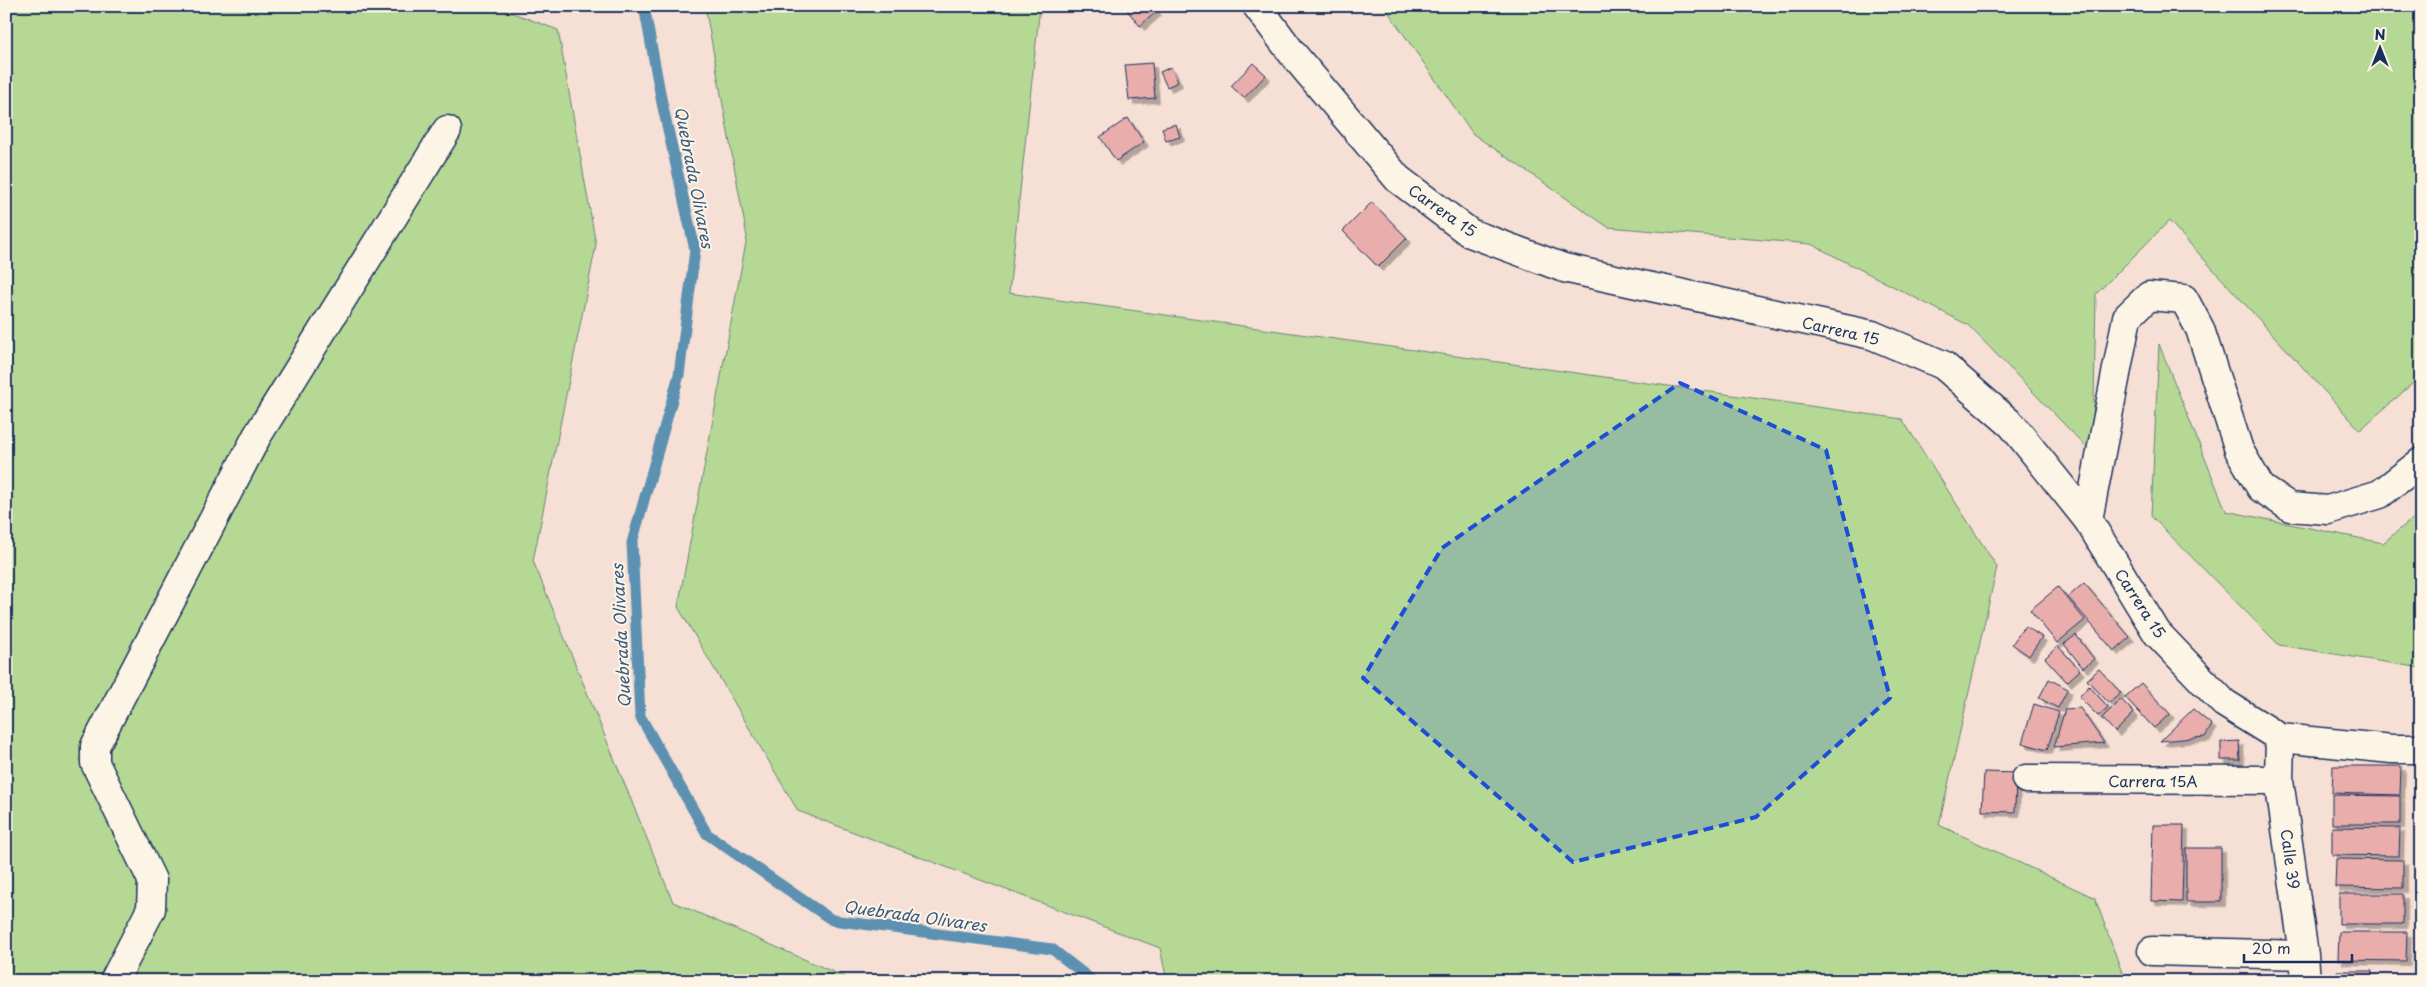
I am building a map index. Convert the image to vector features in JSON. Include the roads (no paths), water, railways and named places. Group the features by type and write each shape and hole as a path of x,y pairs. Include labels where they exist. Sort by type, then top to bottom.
{"street":[{"name":"Carrera 15","path":"1257,6 1292,53 1398,178 1470,233 1564,268 1872,335 1943,365 2012,424 2088,520 2157,633 2224,703 2280,738 2421,749"},
{"path":"114,981 151,909 152,880 95,763 95,746 257,436 447,130"},
{"path":"2088,520 2127,317 2149,296 2184,299 2200,329 2239,450 2260,488 2290,507 2328,510 2380,494 2421,462"},
{"name":"Calle 39","path":"2280,738 2279,780 2305,968"},
{"name":"Carrera 15A","path":"2026,779 2279,780"},
{"path":"2152,951 2305,968"}],"waterway":[{"name":"Quebrada Olivares","path":"644,6 662,103 695,250 679,375 632,543 640,716 707,834 832,920 1052,949 1093,981"}]}
